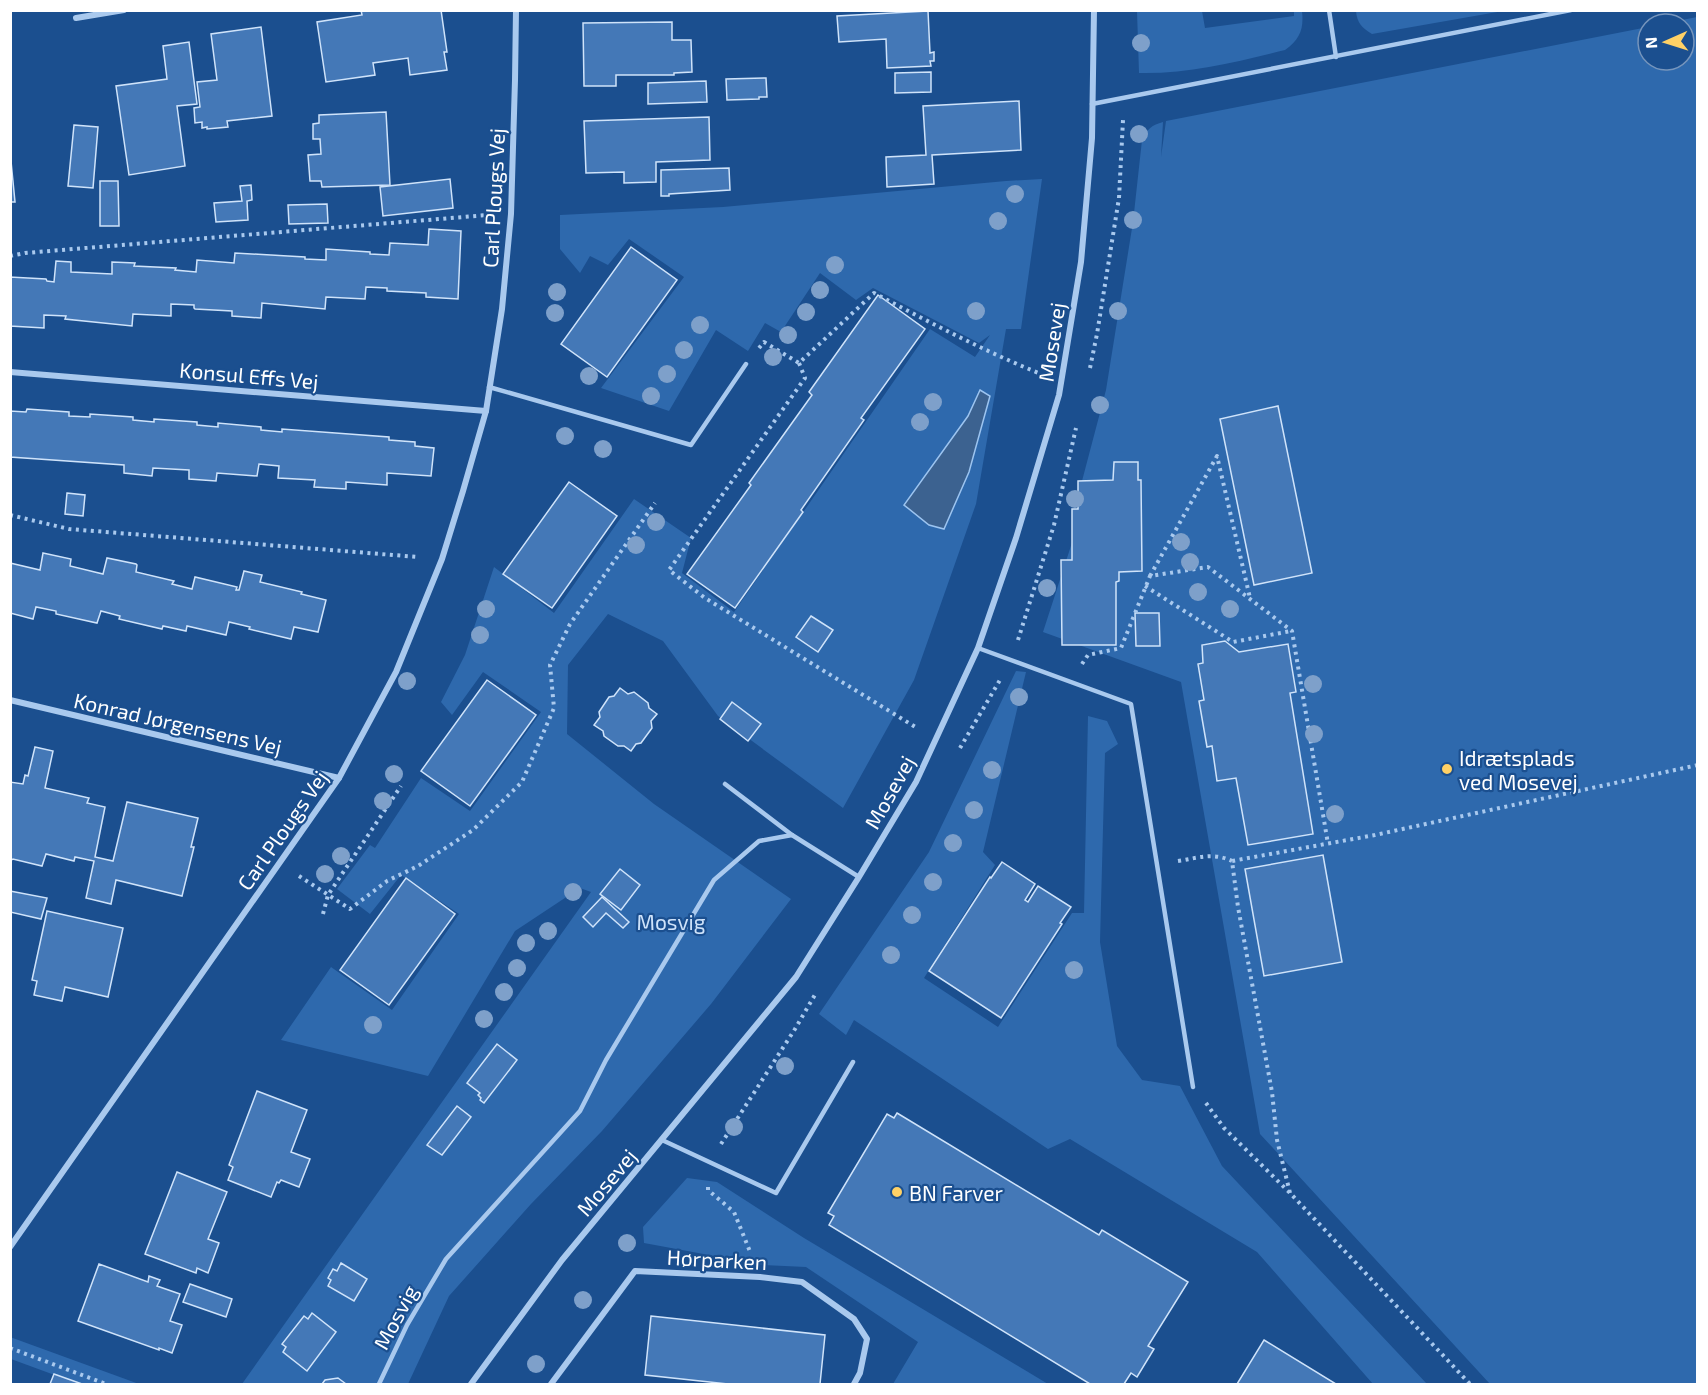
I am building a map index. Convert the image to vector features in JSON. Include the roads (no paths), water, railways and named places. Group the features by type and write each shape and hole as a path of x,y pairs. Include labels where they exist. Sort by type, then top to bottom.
{"street":[{"path":"76,18 124,10"},
{"name":"Carl Plougs Vej","path":"10,1247 339,778 396,672 442,558 486,411 502,309 511,213 516,10"},
{"name":"Mosevej","path":"471,1384 562,1260 796,976 916,782 978,648 1016,538 1059,395 1081,262 1092,138 1094,10"},
{"name":"Konsul Effs Vej","path":"10,372 486,411"},
{"name":"Konrad Jørgensens Vej","path":"10,700 339,778"},
{"name":"Hørparken","path":"551,1384 635,1271 760,1277 802,1282 854,1318 867,1339 860,1373 854,1384"}],"lane":[{"path":"1329,10 1336,57"},
{"path":"1092,104 1571,10"},
{"path":"489,387 691,446 746,364"},
{"path":"978,648 1131,704 1193,1087"},
{"path":"725,784 792,835 859,877"},
{"name":"Mosvig","path":"379,1384 407,1325 447,1259 580,1111 606,1060 714,880 759,841 792,835"},
{"path":"662,1140 776,1193 853,1062"}],"place":[{"name":"Idrætsplads ved Mosevej","path":"1447,769"},
{"name":"BN Farver","path":"897,1192"}]}
